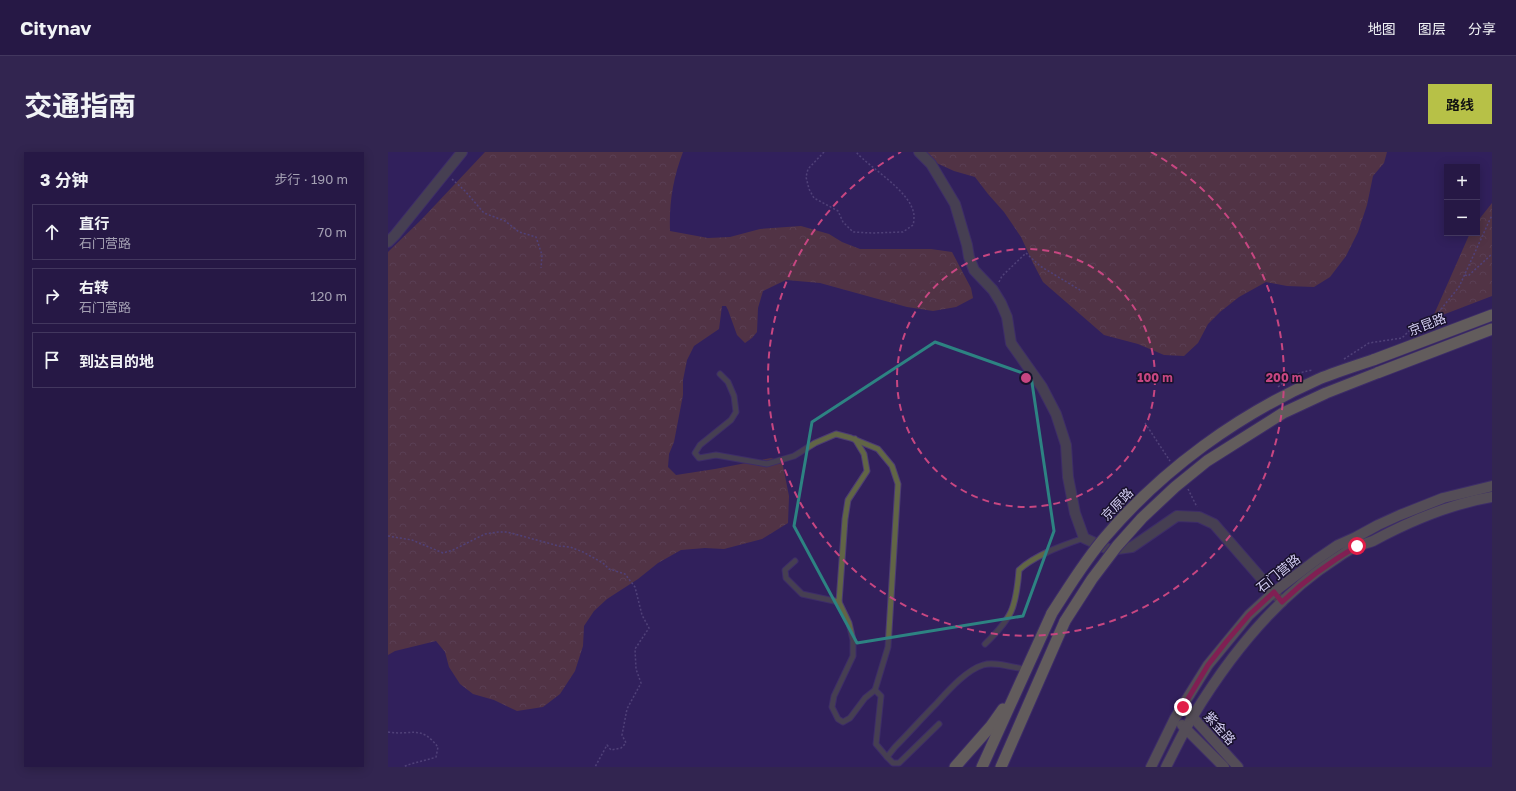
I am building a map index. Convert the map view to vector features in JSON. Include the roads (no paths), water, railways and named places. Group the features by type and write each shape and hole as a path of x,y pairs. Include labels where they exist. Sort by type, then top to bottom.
{"highway":[{"name":"京昆路","path":"1373,360 1492,315"},
{"path":"1001,767 1065,621 1092,579 1117,546 1175,487 1207,461 1283,412 1326,393 1492,329"},
{"name":"京原路","path":"982,767 1052,613 1080,570 1106,536 1132,508 1165,476 1198,449 1276,400 1319,379 1373,360"},
{"path":"955,767 991,726 1018,689"}],"main road":[{"name":"石门营路","path":"1150,767 1175,718 1208,665 1249,615 1274,592 1338,544 1356,537 1378,525 1443,498 1492,486"},
{"name":"石门营路","path":"1166,767 1192,717 1226,667 1260,624 1282,602 1319,571 1357,546 1370,542 1433,513 1475,500 1492,497"},
{"name":"紫金路","path":"1183,707 1238,767"},
{"name":"紫金路","path":"1175,718 1224,767"}],"street":[{"path":"388,242 462,152"},
{"path":"919,152 931,164 955,204 969,257 974,270 994,290 1007,317 1011,343 1042,387 1056,414 1066,445 1068,477 1075,513 1084,538 1110,550 1132,547 1177,516 1199,517 1214,524 1282,602"}],"lane":[{"path":"720,374 728,382 734,396 736,412 731,420 700,445 695,453 699,458 716,455 767,464 794,456 815,443 836,434 855,439 878,449 892,466 898,484 888,647 875,690 865,698 850,718 843,722 838,719 832,707 834,696 853,656 853,640 839,602 848,500 867,471 864,454 855,439"},
{"path":"985,644 1002,628 1013,610 1019,570 1027,562 1068,543 1084,538"},
{"path":"795,561 785,570 786,578 802,594 839,602"},
{"path":"887,757 950,688 967,674 982,665 996,664 1026,670"},
{"path":"875,690 881,696 876,744 893,763 899,763 939,724"}]}
